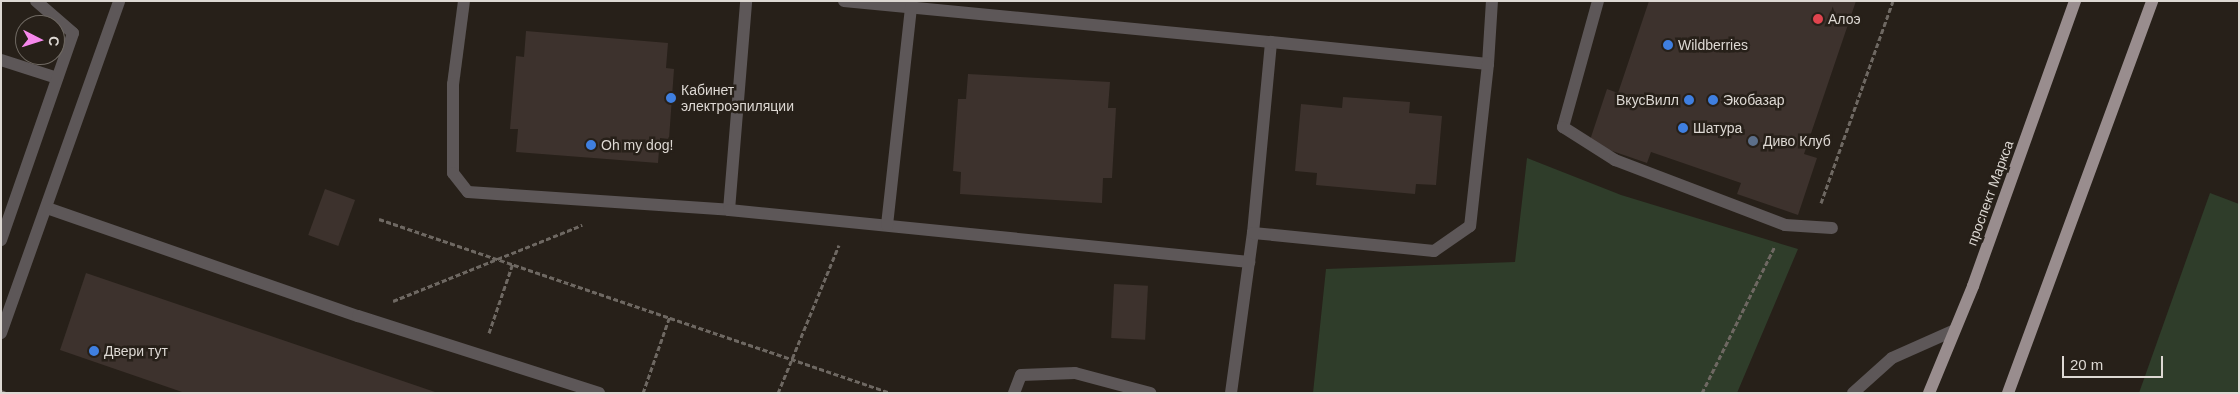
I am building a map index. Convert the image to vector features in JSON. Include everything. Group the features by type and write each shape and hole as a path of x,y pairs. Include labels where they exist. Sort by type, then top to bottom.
{"main road":[{"name":"проспект Маркса","path":"1928,393 2076,1"},
{"path":"2008,393 2152,1"}],"lane":[{"path":"1,240 73,33 36,1"},
{"path":"1,333 48,208 119,1"},
{"path":"464,1 453,84 453,172 468,192 729,210 1249,262"},
{"path":"729,210 746,1"},
{"path":"844,1 1488,64"},
{"path":"1253,232 1434,251 1470,226 1488,64 1492,1"},
{"path":"1598,1 1563,127 1614,160 1785,225 1832,228"},
{"path":"887,225 911,7"},
{"path":"1231,393 1253,232 1271,42"},
{"path":"1,60 57,78"},
{"path":"48,208 358,316 482,354 599,393"},
{"path":"1853,393 1892,358 1953,331"},
{"path":"1014,393 1021,374 1075,373 1150,393"}],"path":[{"path":"1818,211 1893,1"},
{"path":"358,316 497,257 602,217 614,202"},
{"path":"379,219 513,262 891,393"},
{"path":"778,393 789,357 849,221"},
{"path":"1702,393 1785,225"},
{"path":"482,354 513,262"},
{"path":"643,393 670,316"},
{"path":"1,391 6,393"}],"green space":[{"path":"1527,158 1621,195 1798,249 1737,393 1313,393 1326,269 1515,262"},
{"path":"2210,193 2239,204 2239,393 2139,393"}],"building":[{"name":"Экобазар","path":"1649,1 1856,1 1804,154 1817,158 1798,215 1737,194 1741,183 1651,152 1647,163 1589,143 1607,89 1618,93"},
{"path":"526,31 668,43 666,68 674,69 669,139 660,138 658,163 516,152 518,129 510,129 516,56 524,57"},
{"path":"968,74 1110,82 1108,108 1116,108 1112,178 1103,178 1102,203 960,194 961,172 953,171 958,99 966,99"},
{"path":"1343,97 1410,102 1409,113 1442,116 1436,185 1416,184 1415,194 1316,185 1317,173 1295,171 1301,104 1342,108"},
{"path":"325,189 355,200 338,246 308,235"},
{"path":"86,273 435,393 185,393 60,350"},
{"path":"1114,284 1148,286 1145,340 1111,338"}],"place":[{"name":"Алоэ","path":"1818,19"},
{"name":"Wildberries","path":"1668,45"},
{"name":"Кабинет электроэпиляции","path":"671,98"},
{"name":"ВкусВилл","path":"1689,100"},
{"name":"Экобазар","path":"1713,100"},
{"name":"Шатура","path":"1683,128"},
{"name":"Диво Клуб","path":"1753,141"},
{"name":"Oh my dog!","path":"591,145"},
{"name":"Двери тут","path":"94,351"}]}
